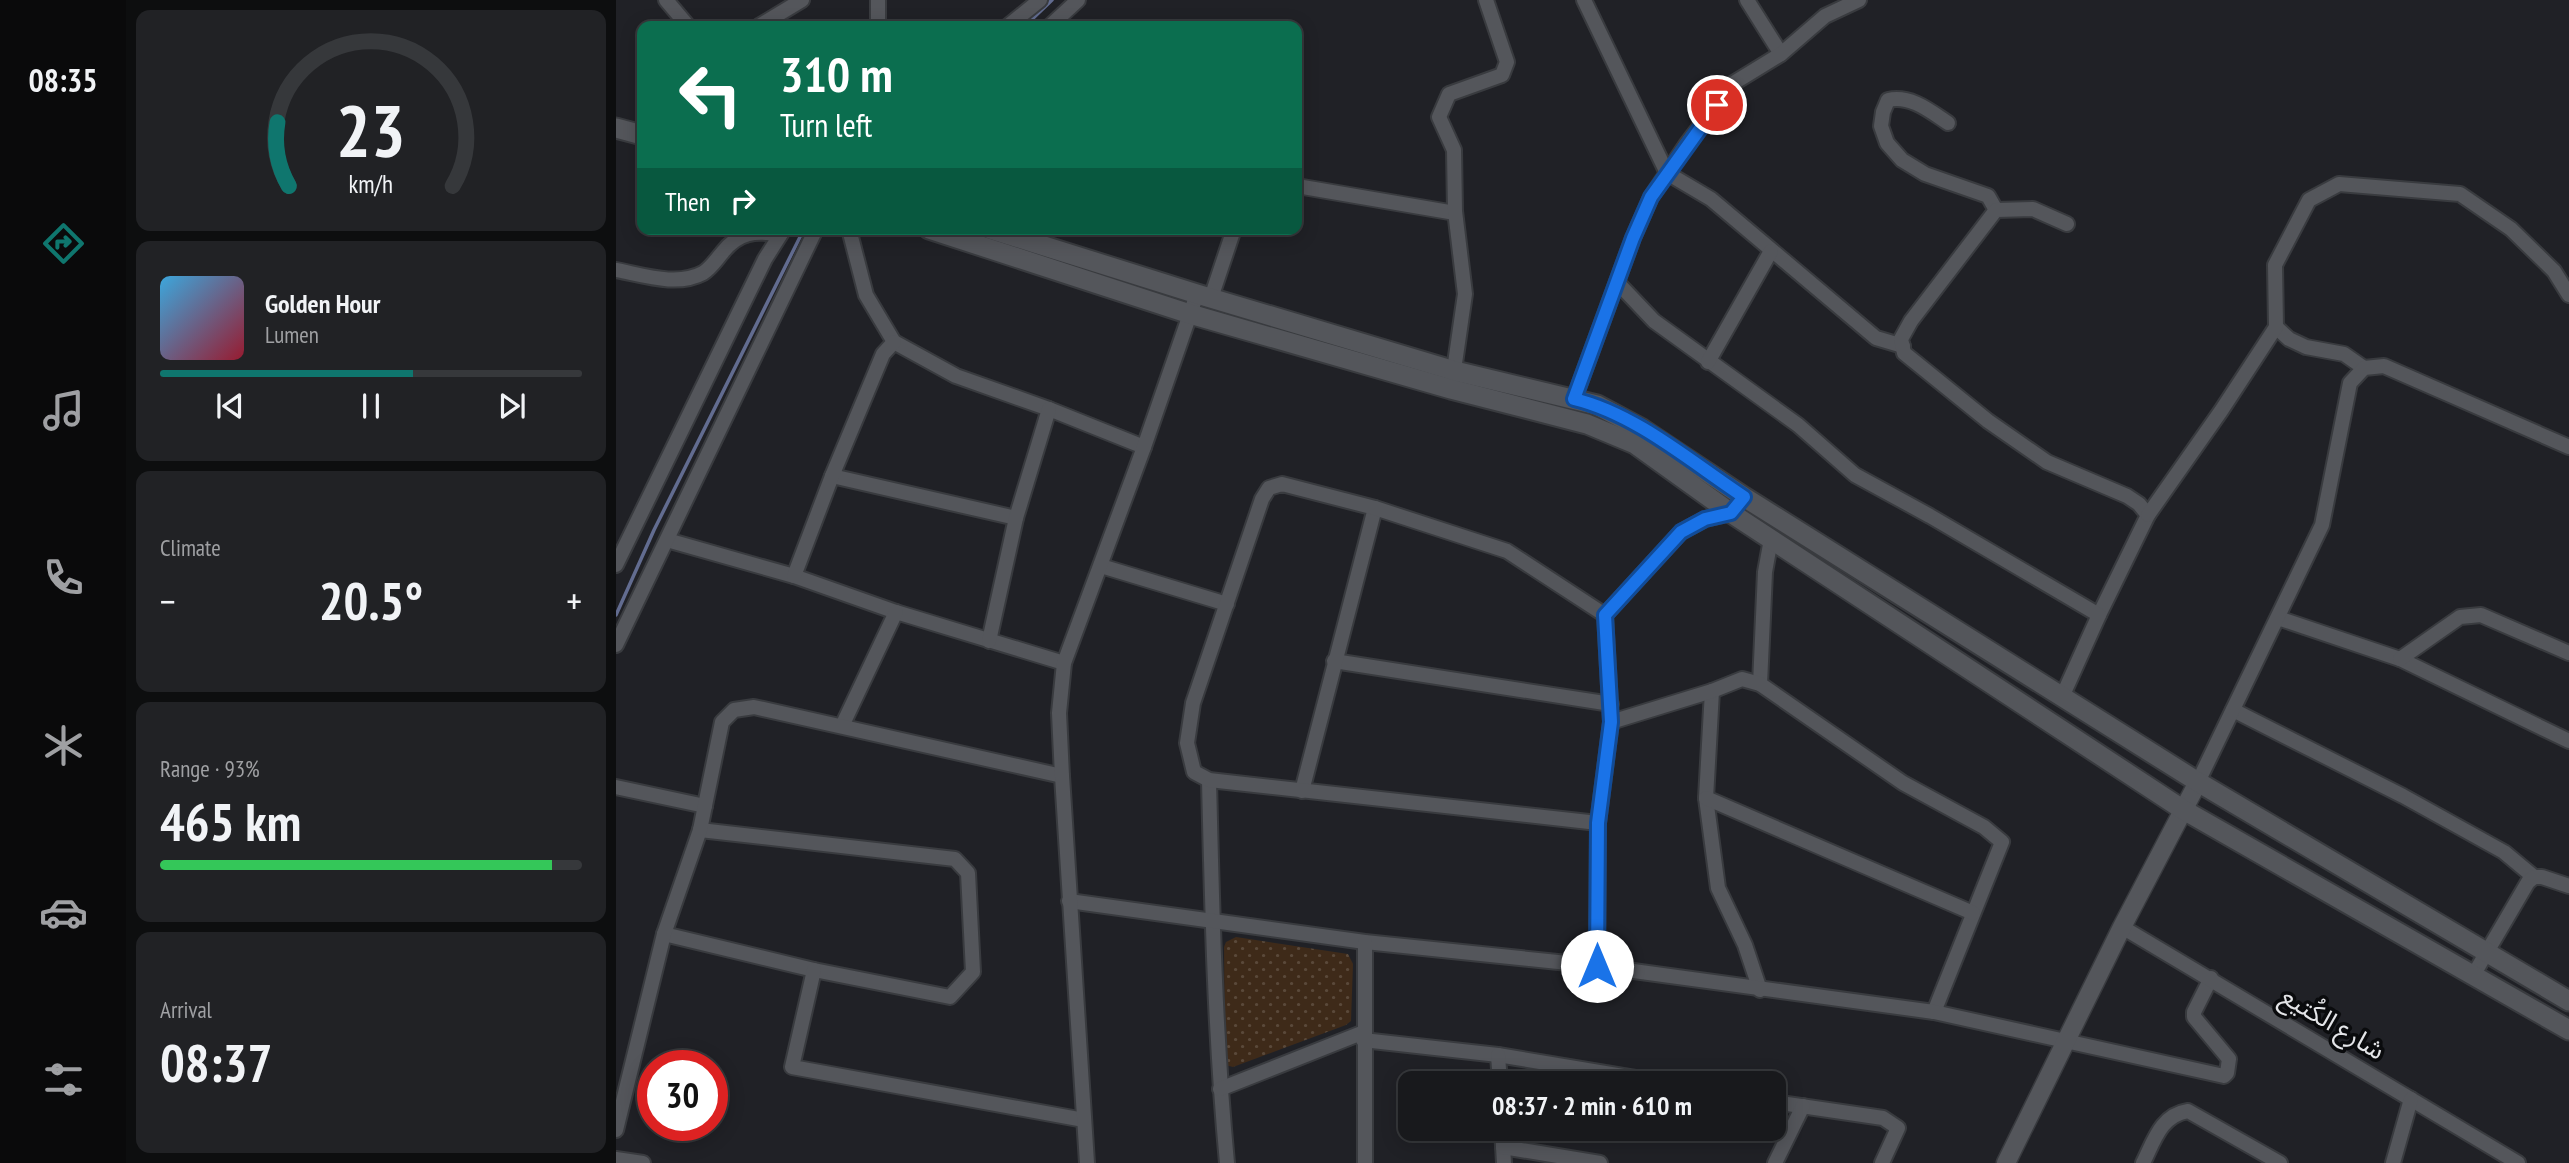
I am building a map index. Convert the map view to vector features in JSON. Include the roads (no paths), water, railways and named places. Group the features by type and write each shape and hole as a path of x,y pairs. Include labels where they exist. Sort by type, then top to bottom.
{"main road":[{"path":"616,116 637,122"},
{"path":"616,128 637,134"},
{"path":"947,235 1189,314 1453,380 1597,405 1642,429 1744,497 2198,782 2569,1001"},
{"path":"1009,235 1204,296 1587,424 1635,444 1731,513 2182,809 2569,1030"}],"street":[{"path":"666,0 684,21"},
{"path":"767,21 802,0"},
{"path":"878,0 878,21"},
{"path":"1014,21 1040,0"},
{"path":"1056,21 1078,0"},
{"path":"1453,380 1465,294 1455,213 1454,150 1439,117 1449,94 1502,75 1507,62 1486,0"},
{"path":"1584,0 1667,173 1712,199 1876,338 1903,346"},
{"path":"1747,0 1781,54"},
{"path":"1574,399 1651,197 1667,173 1732,85 1781,54 1825,16 1859,0"},
{"path":"1948,123 1922,105 1899,97 1888,100 1881,125 1888,143 1902,160 1925,174 1988,196 1996,210"},
{"path":"2062,696 2148,515 2276,327 2275,265 2309,200 2339,184 2460,194 2511,229 2554,271 2569,295"},
{"path":"1302,187 1455,213"},
{"path":"1996,210 2032,209 2067,224"},
{"path":"1996,210 1912,321 1901,339 1904,353 1988,421 2047,462 2127,496 2139,504 2148,515"},
{"path":"616,270 673,280 690,277 712,266 734,239 744,235"},
{"path":"616,565 765,259 780,235"},
{"path":"616,645 813,235"},
{"path":"851,235 866,295 894,342 956,376 1144,447"},
{"path":"1087,1163 1059,713 1064,663 1144,447 1189,314 1204,296 1231,235"},
{"path":"1708,362 1771,251"},
{"path":"1617,282 1654,321 1798,425 1855,475 2099,615"},
{"path":"2276,327 2289,339 2306,347 2344,354 2364,368 2384,366 2568,445"},
{"path":"794,576 883,354 894,342"},
{"path":"2006,1163 2234,710 2322,525 2350,383 2364,368"},
{"path":"989,641 1016,518 1049,409"},
{"path":"832,476 1016,518"},
{"path":"1598,823 1209,780 1194,772 1187,743 1194,703 1262,499 1269,488 1282,484 1375,508 1507,551 1605,615"},
{"path":"1597,966 1598,823 1611,722 1605,615 1681,532 1705,519 1731,513 1744,497"},
{"path":"1301,791 1375,508"},
{"path":"1760,684 1765,572 1771,539"},
{"path":"667,540 794,576 896,612 1064,663"},
{"path":"1101,566 1227,604"},
{"path":"842,726 896,612"},
{"path":"2400,659 2460,617 2481,615 2569,653"},
{"path":"2278,618 2400,659 2569,741"},
{"path":"1334,661 1611,704"},
{"path":"1611,722 1742,679 1760,684 1903,783 1984,827 2002,842 1934,1012"},
{"path":"1712,691 1706,798 1718,888 1745,945 1760,990"},
{"path":"616,1130 664,934 700,830 722,722 734,710 754,707 1062,776"},
{"path":"2234,710 2414,802 2504,852 2535,877"},
{"path":"1209,780 1220,1089 1227,1163"},
{"path":"616,787 705,806"},
{"path":"1706,798 1973,913"},
{"path":"664,934 814,970 950,997 973,972 968,873 955,859 700,830"},
{"path":"2474,974 2528,882 2535,877 2542,877 2569,886"},
{"path":"1069,901 1365,942 1597,966 1934,1012 2224,1076 2227,1073 2228,1059 2194,1017 2211,978"},
{"name":"شارع الكُتيع","path":"2123,927 2518,1163"},
{"path":"1364,1163 1365,942"},
{"path":"814,970 792,1067 1084,1119"},
{"path":"1220,1089 1364,1036 1594,1071"},
{"path":"1499,1055 1500,1071"},
{"path":"2393,1163 2410,1099"},
{"path":"1786,1104 1883,1118 1898,1128 1882,1163"},
{"path":"1775,1163 1803,1106"},
{"path":"2143,1163 2165,1121 2177,1113 2188,1111 2263,1159 2280,1163"},
{"path":"1503,1141 1504,1163"},
{"path":"1503,1147 1600,1163"},
{"path":"616,1159 643,1163"}],"waterway":[{"path":"1030,21 1052,0"},
{"path":"616,615 654,530 801,235"}]}
